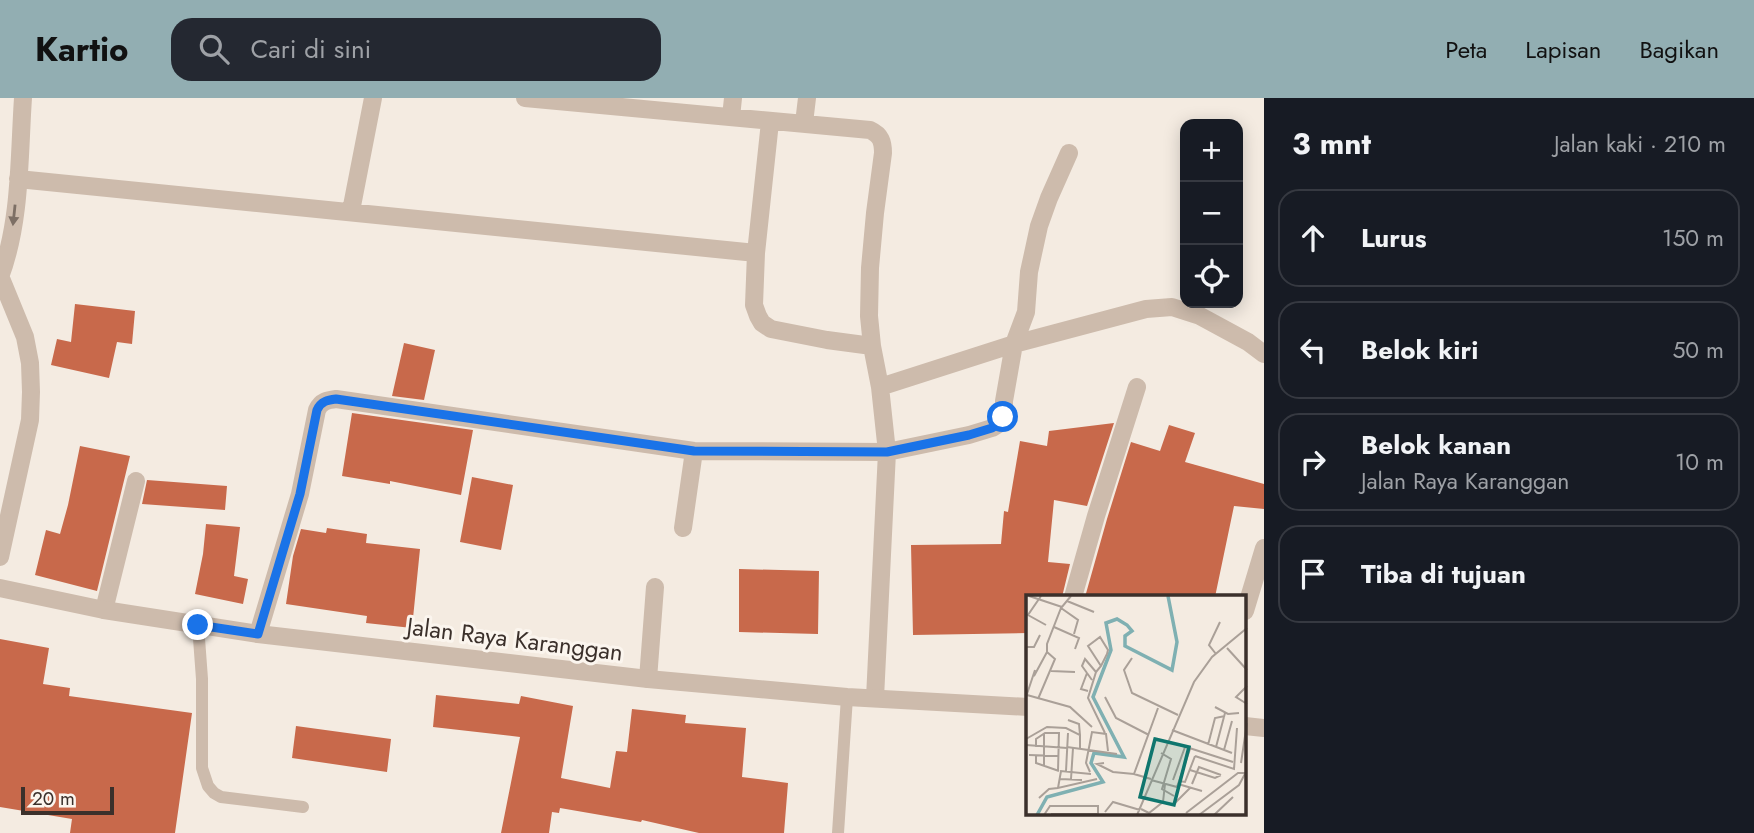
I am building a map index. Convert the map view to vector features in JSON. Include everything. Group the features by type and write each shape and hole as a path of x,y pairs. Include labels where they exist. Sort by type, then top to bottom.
{"street":[{"path":"0,557 30,420 30,363 25,337 0,276 11,243 23,98"},
{"path":"351,211 373,98"},
{"path":"525,98 870,131 876,133 883,144 870,268 869,316 887,452 875,698"},
{"path":"732,117 733,98"},
{"path":"804,123 807,98"},
{"path":"770,122 756,253 754,305 758,316 762,323 771,329 872,346"},
{"path":"258,634 300,494 317,410 319,405 328,400 694,451 887,452 992,428 1000,423 1005,411 1004,401 1014,344 1026,312 1039,226 1069,153"},
{"path":"18,179 756,253"},
{"path":"880,387 1014,344 1146,309 1172,307 1199,316 1248,341 1264,354"},
{"path":"1074,595 1138,387"},
{"path":"683,528 694,451"},
{"path":"103,610 136,481"},
{"path":"1246,608 1264,548"},
{"path":"648,679 655,587"},
{"name":"Jalan Raya Karanggan","path":"0,588 103,610 258,634 648,679 847,697 1026,707"},
{"path":"1246,726 1264,728"}],"lane":[{"path":"198,625 202,679 202,768 208,786 221,797 303,807"},
{"path":"838,833 847,697"}],"building":[{"path":"75,304 135,311 132,344 117,342 109,378 51,365 57,339 71,342"},
{"path":"404,343 435,350 424,400 392,396"},
{"path":"352,413 473,430 461,495 390,481 390,484 342,476"},
{"path":"1114,423 1087,506 1054,500 1048,562 1070,564 1062,595 1026,595 1026,633 913,635 911,545 1001,544 1004,511 1008,512 1020,441 1047,446 1049,431"},
{"path":"1169,425 1195,433 1185,462 1264,484 1264,509 1234,506 1215,595 1086,595 1131,442 1160,451"},
{"path":"80,446 130,456 97,591 35,575 46,530 60,534"},
{"path":"472,477 513,485 501,550 460,542"},
{"path":"147,480 227,486 225,510 142,504"},
{"path":"206,524 240,527 234,576 248,579 243,604 195,594"},
{"path":"327,528 367,534 366,543 420,549 412,628 366,623 367,616 286,604 293,556 301,529 326,533"},
{"path":"739,569 819,571 818,634 739,632"},
{"path":"0,639 49,648 43,684 70,688 69,696 192,713 175,833 70,833 72,819 0,807"},
{"path":"436,695 519,704 521,696 573,706 561,778 610,788 616,751 627,752 632,709 686,715 685,723 746,728 742,777 788,783 784,833 699,833 642,820 641,822 560,808 559,813 552,812 549,833 501,833 520,737 433,727"},
{"path":"296,726 391,739 387,772 292,758"}],"route":[{"path":"198,625 258,634 300,494 317,410 319,405 328,400 694,451 887,452 969,435 992,428 1000,423 1003,417"}]}
